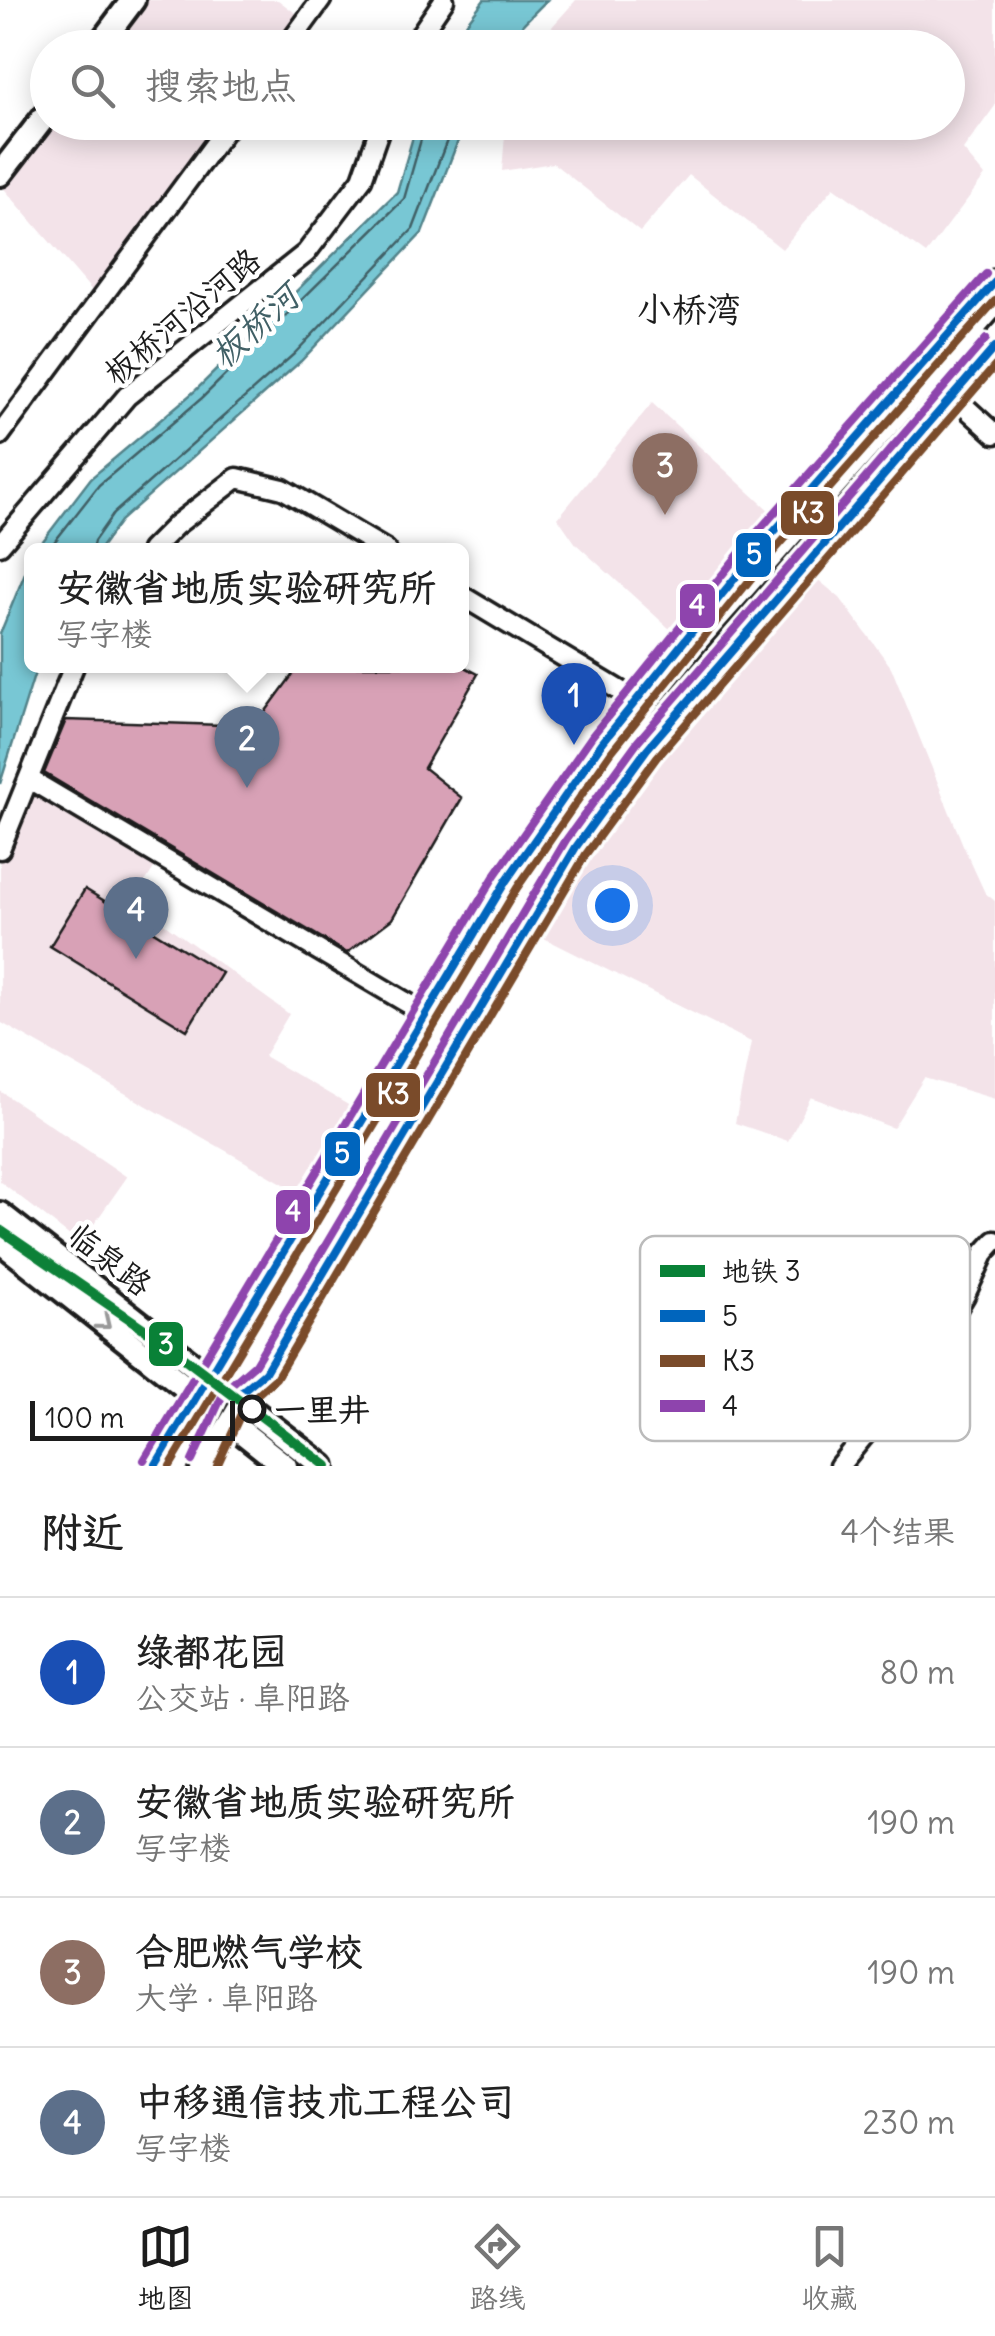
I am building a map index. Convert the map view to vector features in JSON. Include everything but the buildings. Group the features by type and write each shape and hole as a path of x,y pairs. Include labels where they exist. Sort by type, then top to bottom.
{"highway":[{"path":"174,1466 547,836 622,730 695,640 995,300"},
{"path":"204,1466 230,1408 406,1096 562,840 655,712 767,577 995,323"},
{"path":"230,1408 265,1372 566,864 648,748 995,347"}],"main road":[{"path":"111,30 134,0"},
{"path":"0,174 30,135"},
{"path":"155,1466 506,881 602,743 756,552 995,282"},
{"name":"临泉路","path":"0,1214 208,1377 230,1408 285,1466"},
{"name":"临泉路","path":"0,1241 196,1398 230,1408 323,1466"}],"street":[{"path":"299,30 321,0"},
{"path":"424,30 444,0"},
{"path":"0,436 218,140"},
{"name":"板桥河沿河路","path":"0,545 127,396 306,253 362,179 376,140"},
{"path":"953,396 995,434"},
{"path":"158,543 237,478 283,489 374,543"},
{"path":"469,600 636,700"},
{"path":"0,849 71,673"},
{"path":"28,779 426,1014"},
{"path":"970,1284 984,1252 995,1241"},
{"path":"0,1254 60,1286"},
{"path":"839,1466 860,1441"}],"shaded area":[{"path":"133,0 278,0 306,21 299,30 110,30"},
{"path":"576,0 995,0 995,106 963,150 985,176 926,254 834,187 782,249 689,175 640,232 553,163 502,171 505,140 965,140 965,30 549,30"},
{"path":"34,140 218,140 100,300 0,184"},
{"path":"652,403 772,513 671,630 576,544 558,518"},
{"path":"804,568 840,598 891,667 963,845 985,893 995,901 995,1099 924,1078 893,1128 811,1097 788,1141 735,1123 751,1042 528,930 576,847 647,749"},
{"path":"29,779 161,857 133,901 289,1014 264,1056 350,1106 298,1192 0,1022 0,856"},
{"path":"0,1091 127,1177 80,1244 0,1181"}],"water":[{"path":"484,0 547,0 519,30 461,30"},
{"path":"412,140 458,140 422,233 301,361 120,521 104,543 41,543 91,478 196,390 397,192"},
{"path":"24,576 24,673 35,673 0,784 0,634"}],"metro line":[{"name":"3","path":"0,1230 159,1339 327,1466"}],"transit line":[{"name":"4","path":"144,1460 495,875 592,736 747,544 986,274"},
{"name":"5","path":"155,1466 506,881 602,743 756,552 995,282"},
{"name":"K3","path":"170,1466 517,888 612,751 766,560 995,301"},
{"name":"4","path":"192,1461 225,1390 255,1364 566,840 638,741 986,339"},
{"name":"5","path":"323,1466 235,1397 265,1372 576,847 647,749 995,347"},
{"name":"K3","path":"217,1466 245,1405 276,1378 586,854 657,757 995,366"}],"place":[{"name":"合肥燃气学校","path":"665,515"},
{"name":"绿都花园","path":"574,745"},
{"name":"安徽省地质实验研究所","path":"247,788"},
{"name":"中移通信技术工程公司","path":"136,959"},
{"name":"一里井","path":"252,1409"}],"district":[{"name":"小桥湾","path":"689,309"}],"water label":[{"name":"板桥河","path":"254,325"}]}
